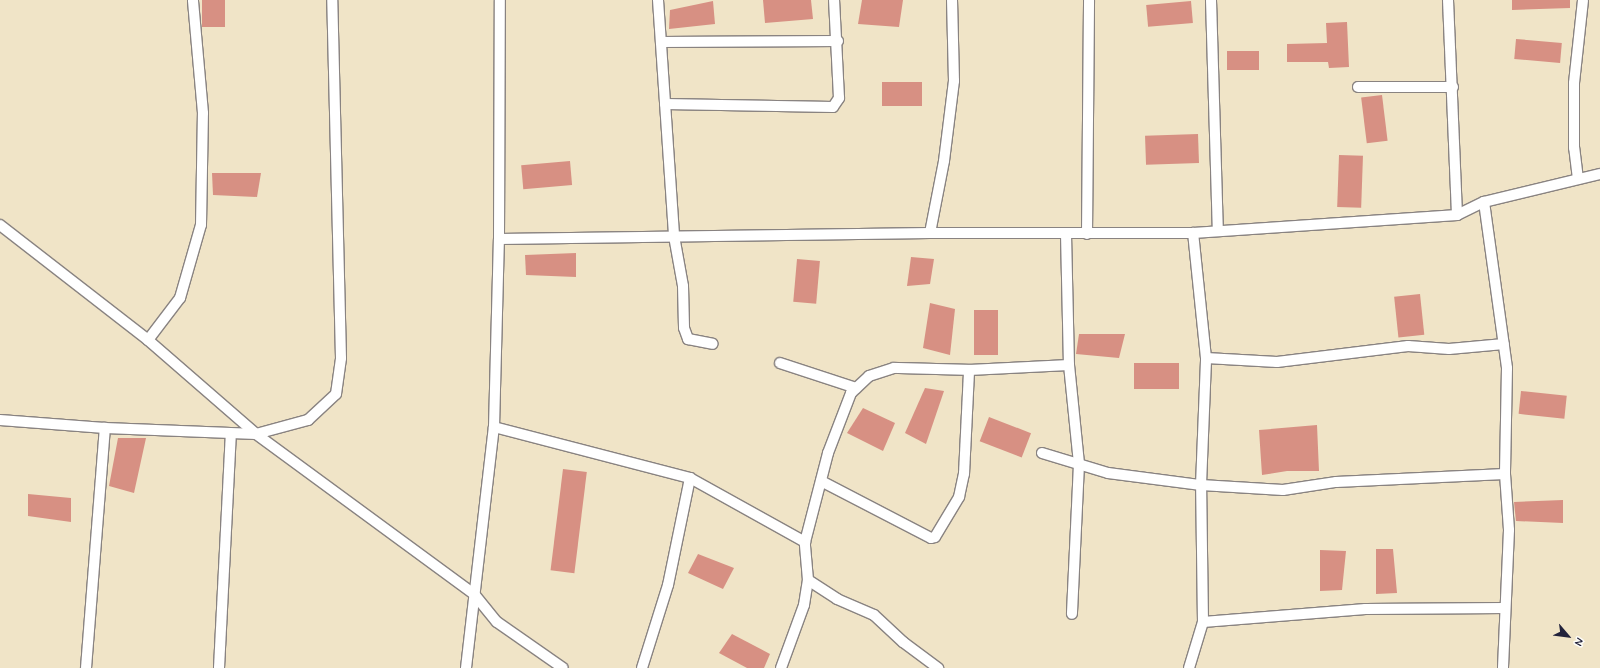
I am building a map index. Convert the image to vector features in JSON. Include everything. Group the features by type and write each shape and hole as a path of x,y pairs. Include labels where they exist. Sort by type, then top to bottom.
{"street":[{"path":"148,340 180,298 202,225 203,113 193,0"},
{"path":"0,420 105,428 256,434 308,420 336,394 341,358 332,0"},
{"path":"466,668 494,427 499,239 500,0"},
{"path":"658,0 674,236 683,286 684,328 688,339 713,344"},
{"path":"665,104 833,106 839,98 838,41 834,0"},
{"path":"930,233 944,161 954,82 952,0"},
{"path":"1087,234 1088,0"},
{"path":"1211,0 1218,231"},
{"path":"1448,0 1453,87 1457,215"},
{"path":"1578,179 1574,148 1574,83 1582,0"},
{"path":"661,42 838,41"},
{"path":"1358,87 1453,87"},
{"path":"499,239 930,233 1194,233 1457,215 1484,202 1600,174"},
{"path":"1484,202 1507,368 1505,474 1509,530 1503,668"},
{"path":"0,225 148,340 256,434 474,594 497,622 563,668"},
{"path":"1189,668 1203,622 1201,485 1206,358 1194,233"},
{"path":"1066,234 1069,365 1079,464 1072,614"},
{"path":"1206,358 1277,362 1408,346 1449,349 1504,344"},
{"path":"780,363 856,388"},
{"path":"781,668 804,605 808,580 805,542 828,453 851,393 869,376 894,368 969,370 1069,365"},
{"path":"821,481 931,538 935,537 959,497 964,474 969,370"},
{"path":"494,427 690,478 805,542"},
{"path":"86,668 105,428"},
{"path":"219,668 231,434"},
{"path":"1042,453 1108,473 1201,485 1283,490 1336,482 1505,474"},
{"path":"642,668 668,585 690,478"},
{"path":"808,580 837,599 874,615 904,642 938,668"},
{"path":"1203,622 1365,608 1505,608"}],"building":[{"path":"202,0 225,0 225,27 202,27"},
{"path":"763,0 811,0 813,19 765,23"},
{"path":"862,0 903,0 899,27 858,24"},
{"path":"1512,0 1570,0 1570,8 1512,10"},
{"path":"713,1 715,24 669,29 670,10"},
{"path":"1191,1 1193,23 1148,27 1146,5"},
{"path":"1347,22 1349,67 1329,68 1328,62 1287,62 1287,44 1327,43 1326,23"},
{"path":"1516,39 1562,43 1560,63 1514,59"},
{"path":"1227,51 1259,51 1259,70 1227,70"},
{"path":"882,82 922,82 922,106 882,106"},
{"path":"1382,95 1388,141 1367,143 1361,98"},
{"path":"1198,134 1199,163 1146,165 1145,136"},
{"path":"1339,155 1363,156 1361,208 1337,207"},
{"path":"570,161 572,185 523,189 521,165"},
{"path":"212,173 261,173 257,197 213,195"},
{"path":"576,253 576,277 526,275 525,255"},
{"path":"911,257 934,259 930,284 907,286"},
{"path":"797,259 820,261 816,304 793,302"},
{"path":"1420,294 1424,335 1398,337 1394,297"},
{"path":"930,303 955,309 950,355 923,348"},
{"path":"974,310 998,310 998,355 974,355"},
{"path":"1079,334 1125,334 1119,358 1076,354"},
{"path":"1134,363 1179,363 1179,389 1134,389"},
{"path":"925,388 944,391 926,444 905,433"},
{"path":"1521,391 1567,396 1564,419 1519,414"},
{"path":"863,408 895,423 883,451 847,433"},
{"path":"989,417 1031,433 1022,457 980,441"},
{"path":"1317,425 1319,471 1287,471 1262,475 1259,430"},
{"path":"118,438 146,438 134,493 109,486"},
{"path":"563,469 587,472 574,573 551,570"},
{"path":"28,494 71,498 71,522 28,516"},
{"path":"1563,500 1563,523 1516,521 1514,502"},
{"path":"1376,549 1393,549 1397,593 1376,594"},
{"path":"1320,550 1346,551 1342,590 1320,591"},
{"path":"698,554 734,568 723,589 688,573"},
{"path":"732,634 770,654 764,668 747,668 719,653"}]}
